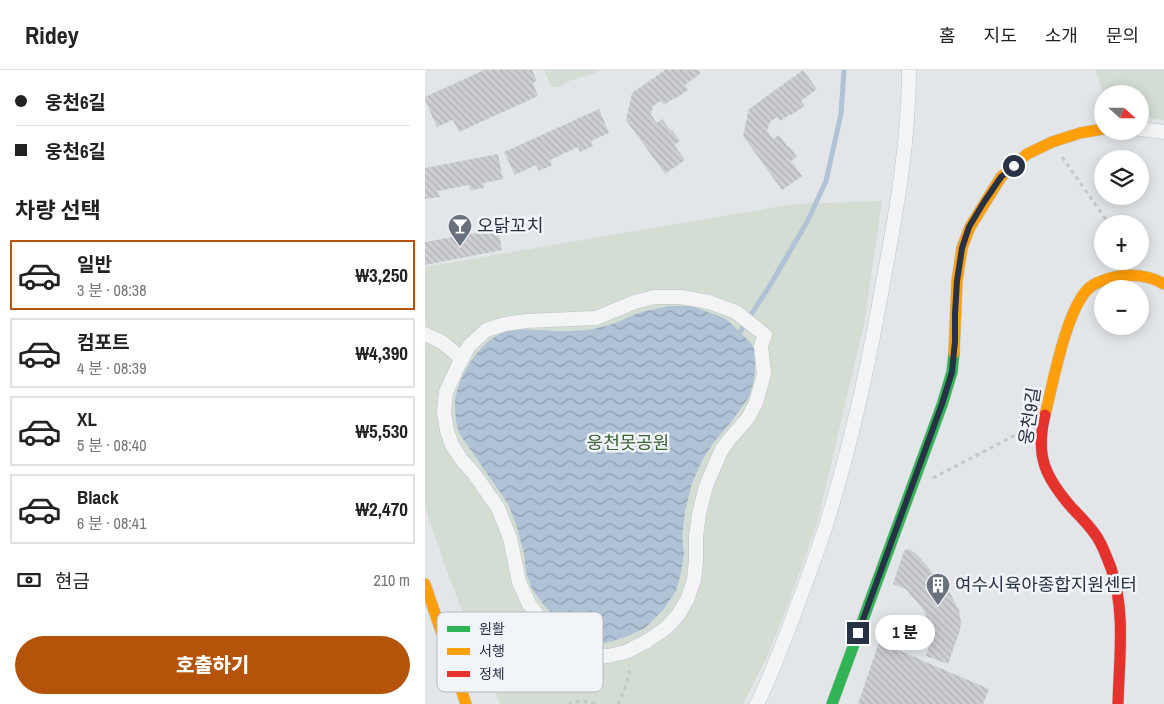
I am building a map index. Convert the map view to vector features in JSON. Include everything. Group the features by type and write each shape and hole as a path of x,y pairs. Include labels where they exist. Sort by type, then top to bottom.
{"street":[{"path":"757,704 815,558 833,502 852,428 875,326 891,240 906,144 909,70"},
{"path":"1149,130 1164,132"},
{"path":"832,704 952,372 957,281 962,248 969,227 1001,177 1027,154 1052,142 1094,131"},
{"name":"웅천9길","path":"1118,704 1119,612 1115,582 1097,535 1056,490 1045,471 1040,442 1057,367 1070,322 1083,296 1090,288 1109,278 1125,275 1140,275 1156,279 1164,284"},
{"path":"535,612 529,604 519,582 510,538 498,508 475,475 461,459 452,445 447,431 444,410 446,392 469,346 486,330 505,324 526,321 595,318 635,302 654,297 681,297 709,302 736,312 765,335 761,346 764,374 756,404 748,418 721,451 706,486 696,536 694,580 687,600 678,615 665,629 647,641 626,652 603,656"},
{"path":"425,334 442,342 462,359"},
{"path":"425,584 437,619"},
{"path":"462,692 466,704"}],"path":[{"path":"1052,142 1103,215"},
{"path":"910,490 1045,419"},
{"path":"618,704 629,671 629,666 619,654"},
{"path":"567,704 576,701 588,701 597,704"}],"green space":[{"path":"544,70 599,70 598,72 569,81 560,87 551,87"},
{"path":"1095,70 1164,70 1164,120 1149,118 1149,85 1101,85"},
{"name":"웅천못공원","path":"882,201 864,324 818,520 766,659 743,704 500,704 496,692 603,692 603,612 463,612 425,507 425,267 793,204"}],"water":[{"path":"669,306 692,306 726,319 754,348 754,380 749,397 714,442 703,459 692,483 685,511 682,536 684,553 676,591 664,609 645,628 623,638 603,643 603,612 550,612 532,589 526,572 524,553 516,524 508,504 459,433 456,422 455,403 460,382 471,361 496,336 518,330 580,331 593,329 640,313"}],"building":[{"path":"484,70 532,70 537,81 533,83 538,96 459,132 453,120 437,127 425,97"},
{"path":"665,70 698,70 701,73 685,85 688,90 675,99 664,105 660,101 653,106 651,115 657,123 662,119 672,130 680,141 674,145 685,160 665,174 626,120 632,93"},
{"path":"803,70 817,89 801,101 805,106 780,121 777,117 770,122 767,131 773,139 779,135 789,146 797,157 791,161 802,176 782,190 743,136 749,109"},
{"path":"599,109 609,133 591,141 593,146 580,152 578,147 550,160 552,165 539,171 536,165 515,175 504,152"},
{"path":"498,154 503,179 483,183 484,188 470,190 469,185 438,191 440,197 425,199 425,168"},
{"path":"498,229 502,250 425,265 425,242"},
{"name":"여수시육아종합지원센터","path":"908,549 920,558 950,593 959,610 960,630 948,664 926,656 931,640 925,612 906,589 893,584 904,551"},
{"path":"879,642 989,689 983,704 858,704"}],"waterway":[{"path":"740,332 807,222 826,181 841,114 844,70"}],"traffic: fast":[{"path":"832,704 942,405 952,372 954,353"}],"traffic: slow":[{"path":"954,353 957,281 962,248 970,227 1001,177 1027,154 1052,142 1094,131"},
{"path":"1045,415 1067,330 1080,299 1088,289 1103,280 1126,275 1148,277 1164,284"},
{"path":"425,584 437,619"},
{"path":"462,692 466,704"}],"traffic: jam":[{"path":"1045,415 1041,442 1042,454 1049,476 1063,497 1088,525 1099,541 1105,552 1116,584 1121,636 1118,704"}],"place":[{"name":"오닭꼬치","path":"460,247"},
{"name":"여수시육아종합지원센터","path":"938,606"}],"route":[{"path":"858,633 952,372 957,281 962,248 969,227 1001,177 1014,166"}]}
